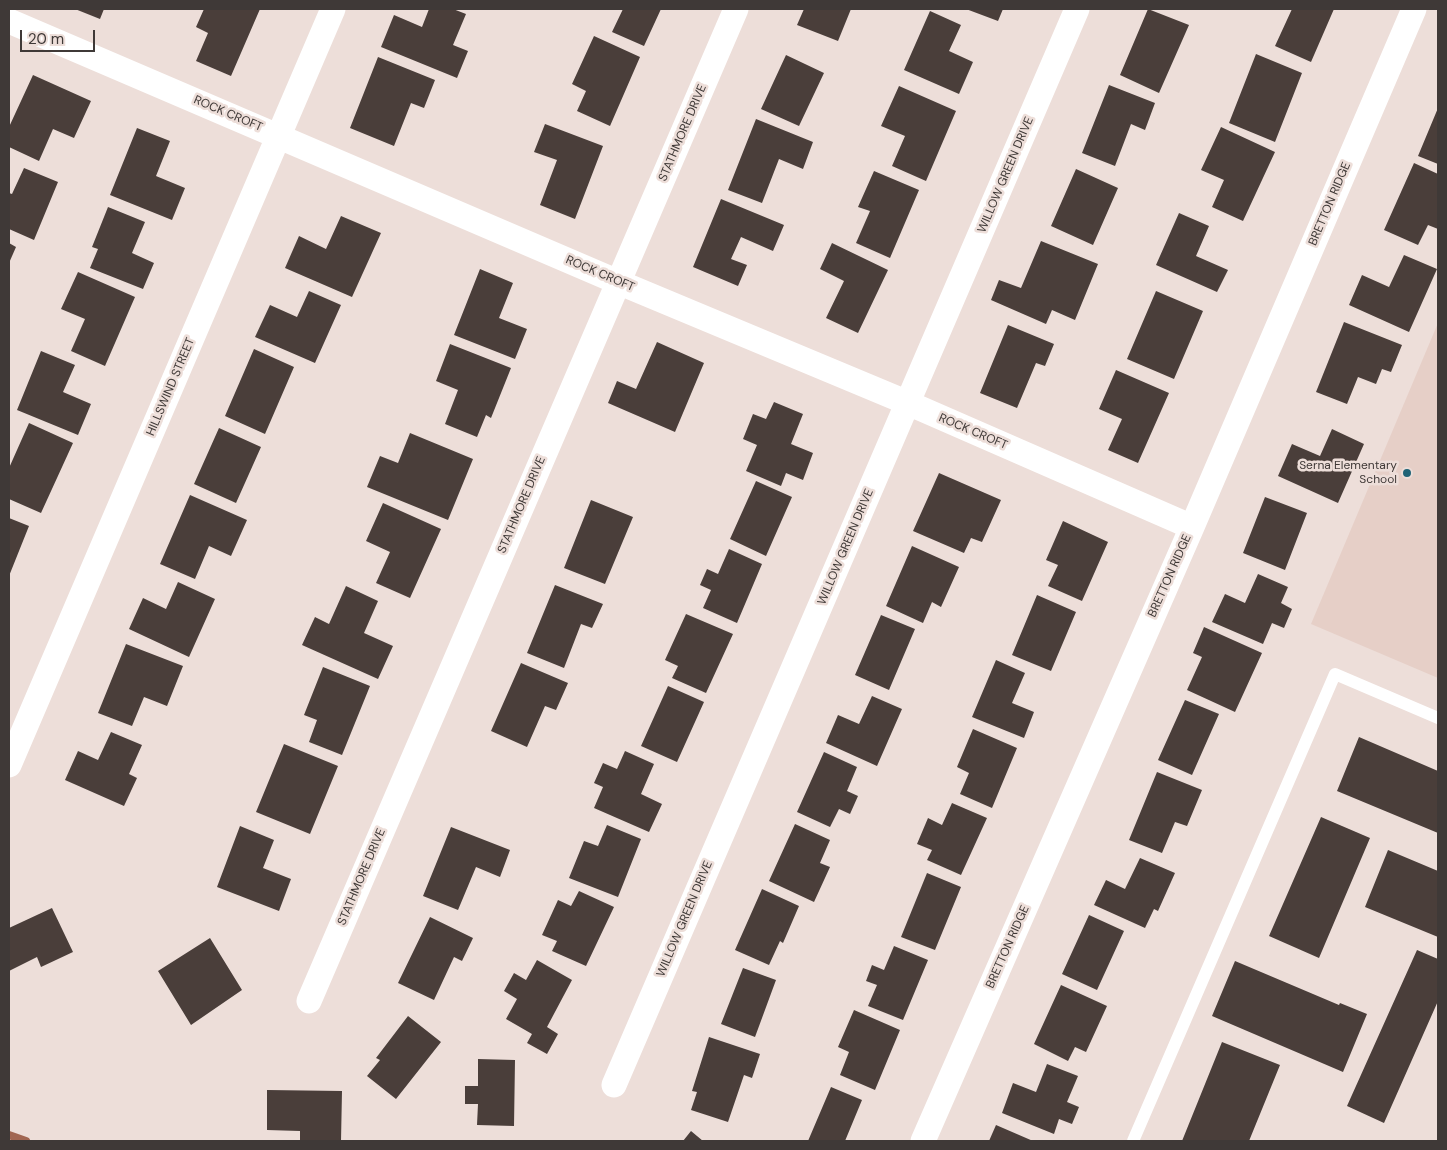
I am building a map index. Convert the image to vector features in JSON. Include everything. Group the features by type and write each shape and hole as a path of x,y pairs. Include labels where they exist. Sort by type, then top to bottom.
{"street":[{"name":"HILLSWIND STREET","path":"9,765 333,9"},
{"name":"STATHMORE DRIVE","path":"308,1002 736,9"},
{"name":"WILLOW GREEN DRIVE","path":"614,1085 1077,9"},
{"name":"BRETTON RIDGE","path":"923,1141 1192,527 1414,9"},
{"name":"ROCK CROFT","path":"9,21 618,282 908,403 1192,527"}],"lane":[{"path":"1133,1141 1335,674 1438,718"}],"shaded area":[{"name":"Serna Elementary School","path":"1438,323 1438,678 1311,624"}],"building":[{"path":"75,9 104,9 100,19"},
{"path":"204,9 260,9 231,76 196,61 208,33 196,27"},
{"path":"429,9 453,9 466,14 453,45 468,51 457,78 381,47 394,15 422,27"},
{"path":"623,9 661,9 644,46 612,32"},
{"path":"804,9 851,9 838,41 797,25"},
{"path":"966,9 1003,9 998,21"},
{"path":"1148,9 1189,25 1159,93 1120,75"},
{"path":"1292,9 1334,9 1311,62 1275,46"},
{"path":"930,11 961,25 949,51 973,62 959,94 904,70"},
{"path":"594,36 640,57 610,126 577,111 586,91 572,84"},
{"path":"1256,54 1302,73 1275,142 1229,123"},
{"path":"786,55 824,73 799,126 761,109"},
{"path":"378,57 435,80 424,108 411,103 394,146 350,128"},
{"path":"33,75 91,101 74,138 53,129 39,161 9,147 9,127"},
{"path":"1109,85 1155,103 1145,130 1131,124 1115,166 1082,153"},
{"path":"899,86 956,111 926,181 892,166 905,136 881,126"},
{"path":"1438,108 1438,164 1418,156"},
{"path":"756,119 813,142 803,169 779,159 762,203 728,190"},
{"path":"545,124 603,146 575,219 540,205 557,160 534,152"},
{"path":"1221,127 1275,152 1243,221 1212,207 1224,180 1201,170"},
{"path":"137,128 170,141 156,176 185,188 172,220 110,195"},
{"path":"1414,163 1438,174 1438,229 1428,225 1418,245 1384,230"},
{"path":"24,168 58,182 34,240 9,229 9,193 12,194"},
{"path":"1076,169 1118,188 1093,245 1051,226"},
{"path":"874,171 919,190 890,258 856,243 870,211 858,207"},
{"path":"721,199 784,225 773,251 741,237 731,259 747,265 738,286 693,267"},
{"path":"108,207 145,222 132,253 154,263 143,289 90,268 98,249 92,247"},
{"path":"1179,213 1209,226 1196,256 1228,270 1217,292 1156,265"},
{"path":"341,216 381,233 352,297 285,268 299,236 326,249"},
{"path":"1041,241 1098,264 1075,320 1052,310 1046,324 991,300 999,280 1021,288"},
{"path":"9,243 16,247 9,263"},
{"path":"832,243 888,270 858,333 826,318 844,281 820,269"},
{"path":"1404,255 1437,269 1409,332 1349,305 1362,275 1389,287"},
{"path":"480,269 513,283 499,318 527,329 515,359 454,335"},
{"path":"78,272 135,297 105,366 71,351 85,319 61,309"},
{"path":"309,291 341,305 315,363 255,337 270,305 297,317"},
{"path":"1156,291 1203,311 1174,379 1127,359"},
{"path":"1344,322 1402,345 1391,372 1382,369 1376,384 1358,377 1347,404 1316,392"},
{"path":"1008,325 1054,344 1045,366 1036,363 1017,408 980,393"},
{"path":"657,342 704,363 675,432 608,403 617,381 636,389"},
{"path":"450,344 511,368 491,418 486,415 477,437 445,424 458,390 436,381"},
{"path":"254,349 294,367 265,434 225,416"},
{"path":"41,351 75,365 63,392 91,404 78,435 17,410"},
{"path":"1116,370 1169,393 1138,463 1108,450 1122,419 1099,409"},
{"path":"774,402 803,414 791,444 813,453 803,480 786,473 781,486 746,471 757,445 743,439 753,414 766,419"},
{"path":"29,423 73,443 41,513 9,499 9,468"},
{"path":"219,428 261,447 236,503 194,484"},
{"path":"1332,429 1364,444 1338,503 1278,476 1292,444 1320,456"},
{"path":"410,433 473,459 448,520 367,487 380,456 398,463"},
{"path":"939,473 1001,500 982,542 971,538 964,553 913,531"},
{"path":"756,481 792,497 766,556 730,539"},
{"path":"190,495 247,520 231,556 209,546 195,579 160,564"},
{"path":"1265,497 1307,513 1285,570 1243,553"},
{"path":"591,500 633,517 605,584 564,568"},
{"path":"383,503 441,529 410,598 376,583 390,552 366,541"},
{"path":"9,518 29,526 9,576"},
{"path":"1063,521 1108,542 1082,601 1048,586 1058,565 1046,560"},
{"path":"912,546 959,567 941,607 932,602 923,623 886,606"},
{"path":"729,549 762,564 737,623 703,608 711,590 700,585 707,569 718,574"},
{"path":"1258,574 1288,587 1281,603 1292,609 1284,628 1272,623 1263,644 1212,622 1225,594 1245,603"},
{"path":"178,582 215,599 189,657 129,629 143,598 166,609"},
{"path":"555,585 603,604 592,628 581,624 564,668 527,653"},
{"path":"346,586 378,601 364,633 393,646 378,679 302,645 315,617 329,624"},
{"path":"1037,595 1076,612 1051,671 1012,655"},
{"path":"686,614 733,634 706,693 672,678 678,666 665,660"},
{"path":"881,615 915,629 889,690 855,675"},
{"path":"1204,627 1262,653 1235,712 1187,690 1202,657 1193,653"},
{"path":"126,644 183,666 167,706 144,697 132,726 98,713"},
{"path":"996,660 1025,673 1012,703 1034,712 1024,738 972,717"},
{"path":"521,663 568,683 556,710 545,706 527,747 491,731"},
{"path":"323,667 370,686 342,755 309,742 317,720 304,715"},
{"path":"668,686 704,702 677,762 641,746"},
{"path":"872,696 902,709 877,766 826,743 838,715 859,724"},
{"path":"1185,700 1219,714 1192,775 1158,760"},
{"path":"973,729 1017,748 992,808 960,794 969,773 957,767"},
{"path":"111,732 142,745 129,774 137,778 124,806 65,780 78,751 98,760"},
{"path":"1359,737 1438,771 1438,833 1337,791"},
{"path":"284,744 338,766 310,834 256,812"},
{"path":"625,751 654,764 641,794 662,804 649,832 594,808 603,787 594,783 603,763 617,769"},
{"path":"824,752 857,767 847,791 858,796 850,814 839,809 830,827 797,812"},
{"path":"1157,772 1202,790 1187,826 1175,822 1162,853 1129,840"},
{"path":"952,803 987,818 961,875 927,860 932,850 917,844 928,818 942,825"},
{"path":"1321,817 1370,838 1319,958 1269,936"},
{"path":"795,824 830,840 820,863 830,867 814,902 769,881"},
{"path":"607,825 641,839 618,897 569,878 584,841 598,846"},
{"path":"240,826 274,840 263,868 291,879 279,911 217,887"},
{"path":"451,827 510,850 500,877 476,867 458,910 423,896"},
{"path":"1388,850 1438,871 1438,937 1365,907"},
{"path":"1140,858 1175,873 1158,911 1154,909 1145,928 1094,905 1106,880 1125,889"},
{"path":"927,873 961,887 935,950 901,937"},
{"path":"762,889 799,906 783,943 780,941 769,965 735,950"},
{"path":"579,891 614,907 586,966 552,951 557,941 542,935 558,900 571,906"},
{"path":"52,908 73,952 41,967 37,957 9,971 9,928"},
{"path":"1089,915 1124,931 1097,990 1062,974"},
{"path":"430,917 473,938 462,961 454,957 434,1000 398,983"},
{"path":"210,938 242,990 191,1025 158,971"},
{"path":"894,946 928,960 903,1020 868,1006 877,985 866,981 872,965 884,970"},
{"path":"1417,950 1438,959 1438,1001 1384,1123 1347,1106"},
{"path":"537,960 572,980 547,1027 558,1034 547,1054 527,1043 532,1034 506,1019 517,999 504,991 514,973 526,980"},
{"path":"1235,961 1339,1005 1340,1003 1367,1014 1343,1072 1212,1016"},
{"path":"743,968 776,980 755,1037 721,1024"},
{"path":"1061,985 1107,1006 1086,1052 1075,1047 1068,1061 1034,1044"},
{"path":"854,1010 900,1030 875,1090 840,1075 849,1052 838,1047"},
{"path":"408,1016 441,1042 396,1099 367,1076 380,1060 376,1058"},
{"path":"709,1037 760,1054 752,1078 744,1075 728,1122 691,1110 697,1092 692,1091"},
{"path":"1222,1042 1280,1065 1249,1141 1182,1141"},
{"path":"478,1059 515,1060 514,1126 477,1125 478,1104 465,1104 465,1086 478,1086"},
{"path":"1047,1064 1078,1076 1067,1102 1079,1107 1072,1124 1059,1119 1054,1134 1002,1113 1013,1083 1036,1092"},
{"path":"831,1087 862,1100 845,1141 808,1141"},
{"path":"267,1090 342,1091 341,1141 300,1141 300,1131 267,1130"},
{"path":"996,1125 1033,1141 989,1141"},
{"path":"691,1131 703,1141 683,1141"}],"waterway":[{"path":"9,1135 26,1141"}],"place":[{"name":"Serna Elementary School","path":"1407,473"}]}
